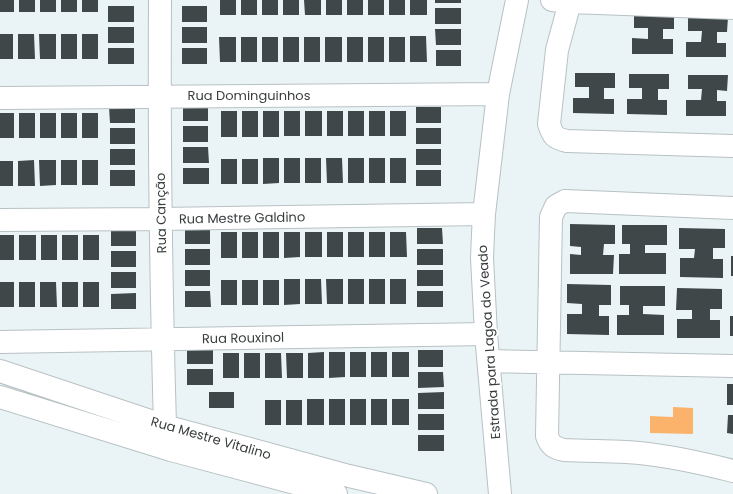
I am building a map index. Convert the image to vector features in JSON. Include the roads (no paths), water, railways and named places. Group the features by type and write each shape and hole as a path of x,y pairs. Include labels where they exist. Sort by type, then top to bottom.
{"street":[{"name":"Rua Canção","path":"160,0 161,219 165,426"},
{"name":"Estrada para Lagoa do Veado","path":"500,494 488,361 482,258 484,214 498,94 516,0"},
{"path":"733,8 561,1 549,124 552,134 557,139 567,141 733,146"},
{"name":"Rua Dominguinhos","path":"0,98 498,94"},
{"path":"733,208 565,201 556,206 551,217 547,436 550,443 556,448 564,450 627,452 654,455 693,461 733,471"},
{"name":"Rua Mestre Galdino","path":"0,220 484,214"},
{"name":"Rua Rouxinol","path":"0,342 486,334"},
{"path":"488,361 733,366"},
{"name":"Rua Mestre Vitalino","path":"0,371 165,426 349,476 426,494"},
{"name":"Rua Mestre Vitalino","path":"0,397 171,450 336,494"},
{"path":"264,476 276,494"}]}
